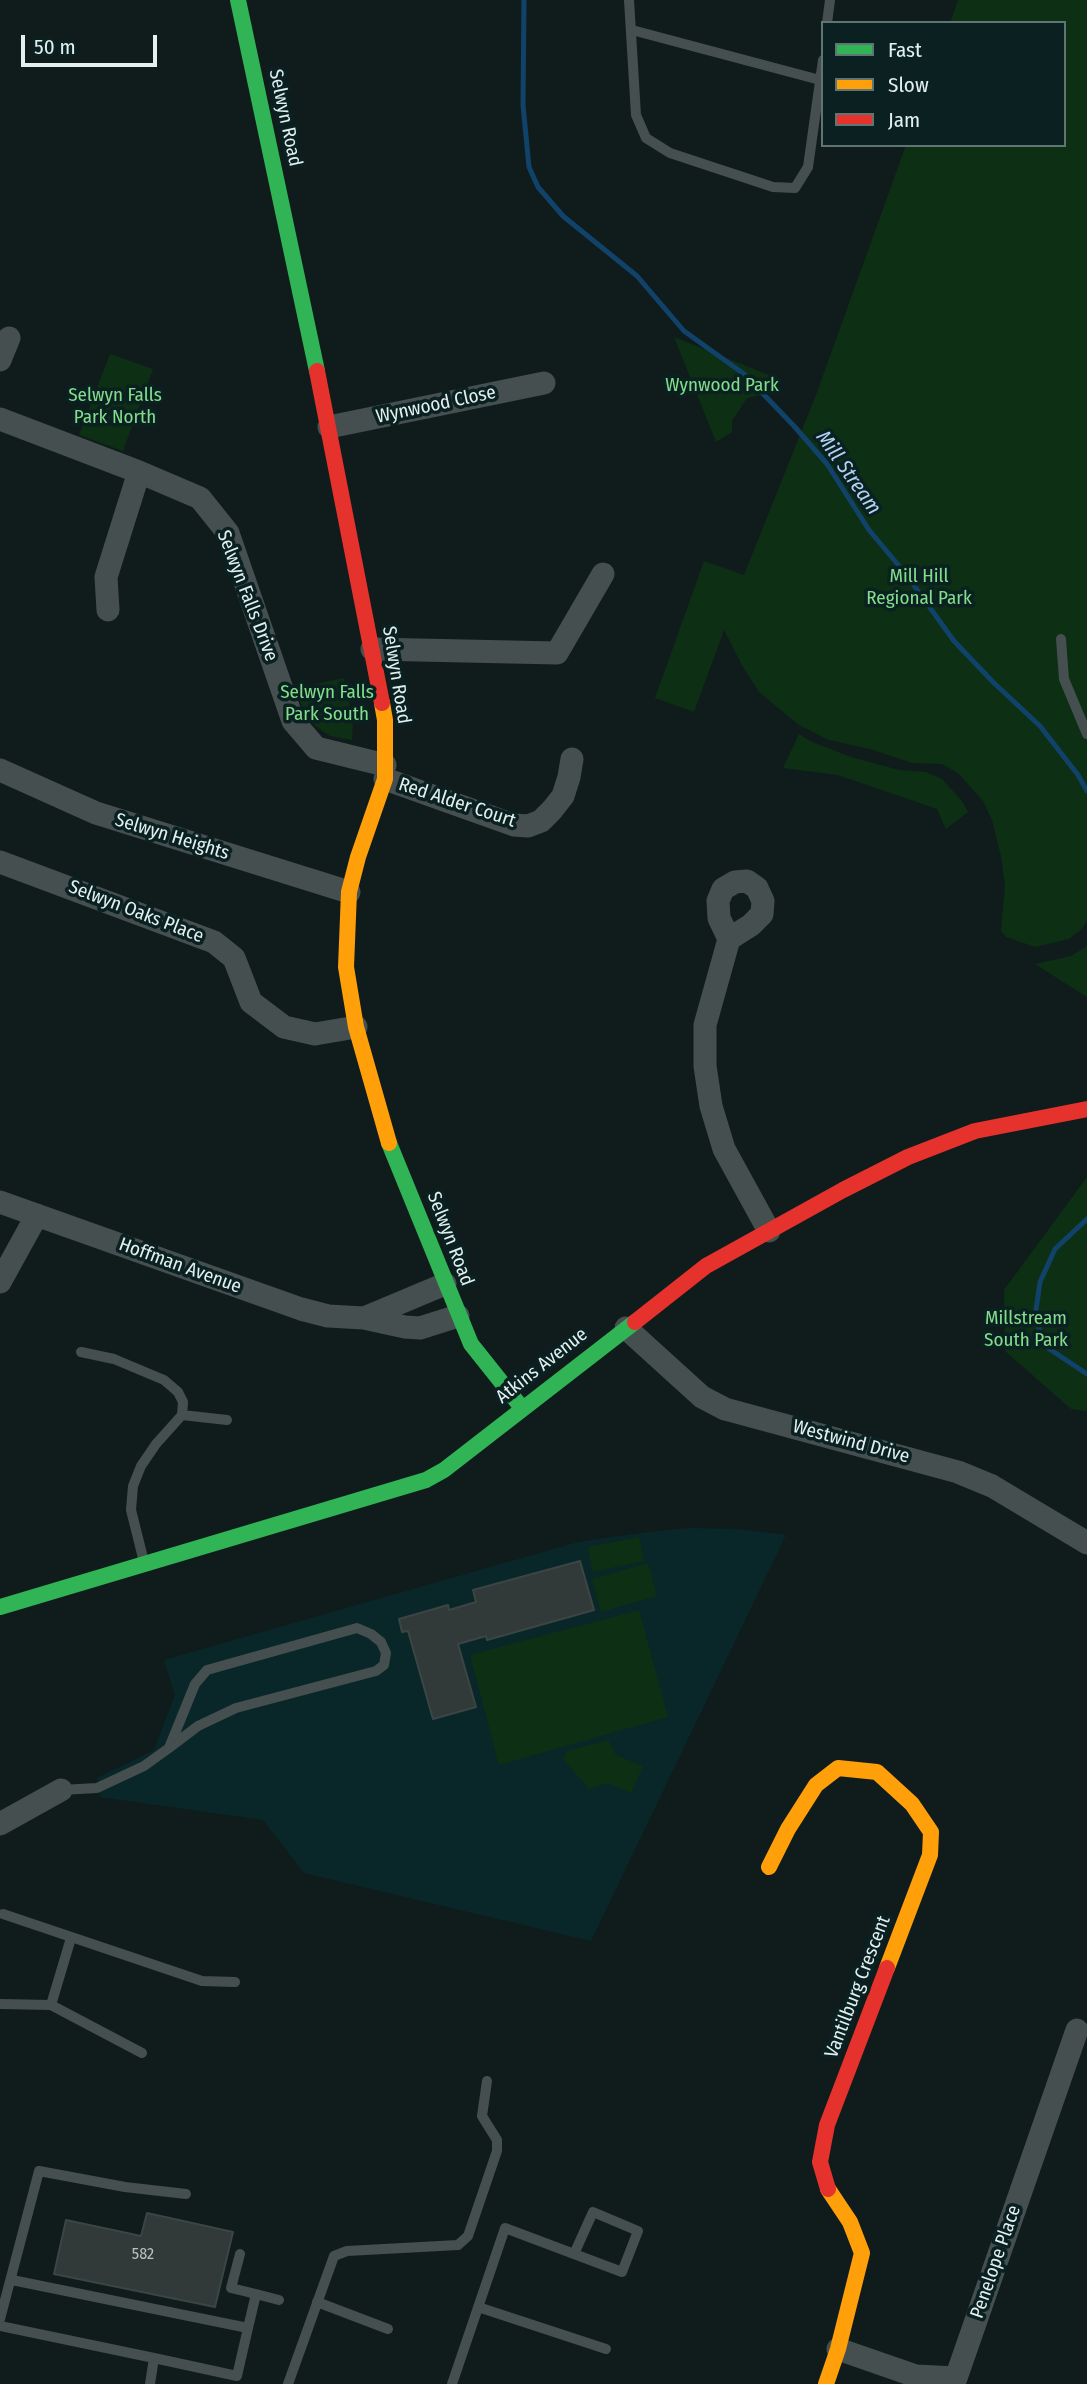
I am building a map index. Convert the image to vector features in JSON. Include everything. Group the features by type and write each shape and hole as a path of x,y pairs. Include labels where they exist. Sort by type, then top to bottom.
{"street":[{"name":"Selwyn Road","path":"238,0 329,427 385,720 385,772 349,892 346,967 356,1027 384,1131 458,1316 471,1344 522,1408"},
{"path":"0,360 9,338"},
{"name":"Wynwood Close","path":"329,427 544,383"},
{"name":"Selwyn Falls Drive","path":"0,419 200,498 228,533 293,721 316,748 385,772"},
{"path":"108,610 106,577 139,472"},
{"path":"372,649 557,653 603,574"},
{"name":"Red Alder Court","path":"385,772 514,825 528,826 541,821 563,796 572,759"},
{"name":"Selwyn Heights","path":"0,770 96,813 349,892"},
{"name":"Selwyn Oaks Place","path":"0,862 214,942 234,958 251,1002 284,1027 315,1034 356,1027"},
{"path":"729,939 705,1025 705,1066 711,1106 724,1149 769,1231"},
{"name":"Atkins Avenue","path":"0,1607 426,1480 444,1471 706,1266 908,1157 975,1131 1087,1109"},
{"name":"Hoffman Avenue","path":"0,1202 301,1309 328,1316 364,1318 405,1328 420,1328 458,1316"},
{"path":"0,1282 37,1216"},
{"name":"Hoffman Avenue","path":"364,1318 445,1284"},
{"name":"Westwind Drive","path":"626,1328 702,1397 725,1409 958,1472 992,1486 1087,1543"},
{"name":"Vantilburg Crescent","path":"769,1867 788,1829 816,1785 838,1768 877,1772 912,1804 931,1832 930,1855 827,2125 820,2162 829,2193 850,2222 862,2253 838,2349 826,2384"},
{"path":"0,1824 61,1790"},
{"name":"Penelope Place","path":"838,2349 916,2376 956,2378 1077,2030"}],"lane":[{"path":"629,0 636,115 646,138 670,153 774,187 795,188 808,167 821,73"},
{"path":"827,21 830,0"},
{"path":"632,30 820,80"},
{"path":"1061,639 1064,679 1087,734"},
{"path":"81,1352 114,1359 164,1380 178,1392 183,1402 182,1415 156,1444 141,1466 133,1486 131,1510 145,1564"},
{"path":"182,1415 227,1420"},
{"path":"61,1790 97,1788 144,1766 169,1748 198,1726 236,1709 376,1671 384,1665 386,1653 381,1642 357,1628 207,1670 195,1684 169,1748"},
{"path":"3,1914 202,1981 235,1982"},
{"path":"51,2006 71,1938"},
{"path":"0,2004 51,2006 142,2053"},
{"path":"288,2384 334,2256 347,2251 458,2245 468,2236 497,2151 497,2140 482,2116 487,2081"},
{"path":"0,2319 39,2171 125,2187 186,2194"},
{"path":"452,2384 505,2228 574,2254 622,2272 638,2231 593,2212 574,2254"},
{"path":"240,2254 231,2288 279,2300"},
{"path":"12,2280 248,2328"},
{"path":"0,2326 237,2376 256,2294"},
{"path":"317,2302 388,2329"},
{"path":"478,2307 606,2349"},
{"path":"150,2384 154,2358"}],"shaded area":[{"path":"689,1528 736,1529 786,1535 591,1941 304,1873 263,1820 100,1797 97,1778 154,1750 175,1695 164,1660 578,1542"}],"green space":[{"name":"Mill Hill Regional Park","path":"958,0 1087,0 1087,920 1082,929 1069,939 1035,947 1006,937 1001,931 1005,886 992,820 983,801 958,773 942,764 912,763 870,749 829,740 799,725 759,692 724,630 694,712 655,698 704,561 744,575 816,395 905,147 1066,147 1066,21 951,21"},
{"name":"Wynwood Park","path":"674,337 769,375 766,394 747,398 732,421 732,432 716,442"},
{"name":"Selwyn Falls Park North","path":"110,354 153,369 123,451 79,435"},
{"name":"Selwyn Falls Park South","path":"344,678 353,722 352,740 330,736 314,725 303,709 295,688"},
{"path":"799,734 851,757 899,770 926,772 942,779 968,812 946,829 937,809 838,775 783,768"},
{"path":"1087,946 1087,997 1035,964 1071,956"},
{"name":"Millstream South Park","path":"1087,1177 1087,1411 1071,1409 1005,1351 1004,1290"},
{"path":"639,1537 644,1561 593,1572 588,1547"},
{"path":"648,1563 657,1596 601,1612 592,1579"},
{"path":"639,1610 668,1717 499,1765 470,1655"},
{"path":"608,1740 616,1755 643,1766 631,1793 608,1783 589,1789 563,1759 567,1751"}],"building":[{"path":"580,1561 594,1610 487,1640 486,1636 458,1644 476,1707 433,1719 408,1631 402,1632 399,1619 448,1605 449,1610 476,1602 473,1590"},
{"path":"147,2213 233,2232 215,2307 54,2274 66,2220 141,2236"}],"waterway":[{"name":"Mill Stream","path":"524,0 523,105 529,167 538,187 563,216 637,276 684,331 744,374 794,426 827,464 869,530 905,573 954,641 1040,726 1087,791"},
{"name":"Mill Stream","path":"1087,1219 1055,1249 1040,1282 1035,1317 1045,1346 1087,1374"}],"traffic: fast":[{"path":"238,0 317,371"},
{"path":"389,1143 471,1344 522,1408"},
{"path":"0,1607 426,1480 444,1470 635,1322"}],"traffic: slow":[{"path":"382,703 385,720 385,779 349,892 346,967 356,1027 389,1143"},
{"path":"769,1867 788,1829 816,1785 838,1768 877,1772 912,1804 931,1832 930,1855 887,1968"},
{"path":"826,2384 838,2349 862,2253 850,2222 828,2189"}],"traffic: jam":[{"path":"317,371 382,703"},
{"path":"635,1322 706,1266 908,1157 975,1131 1087,1109"},
{"path":"828,2189 820,2162 827,2125 887,1968"}]}
